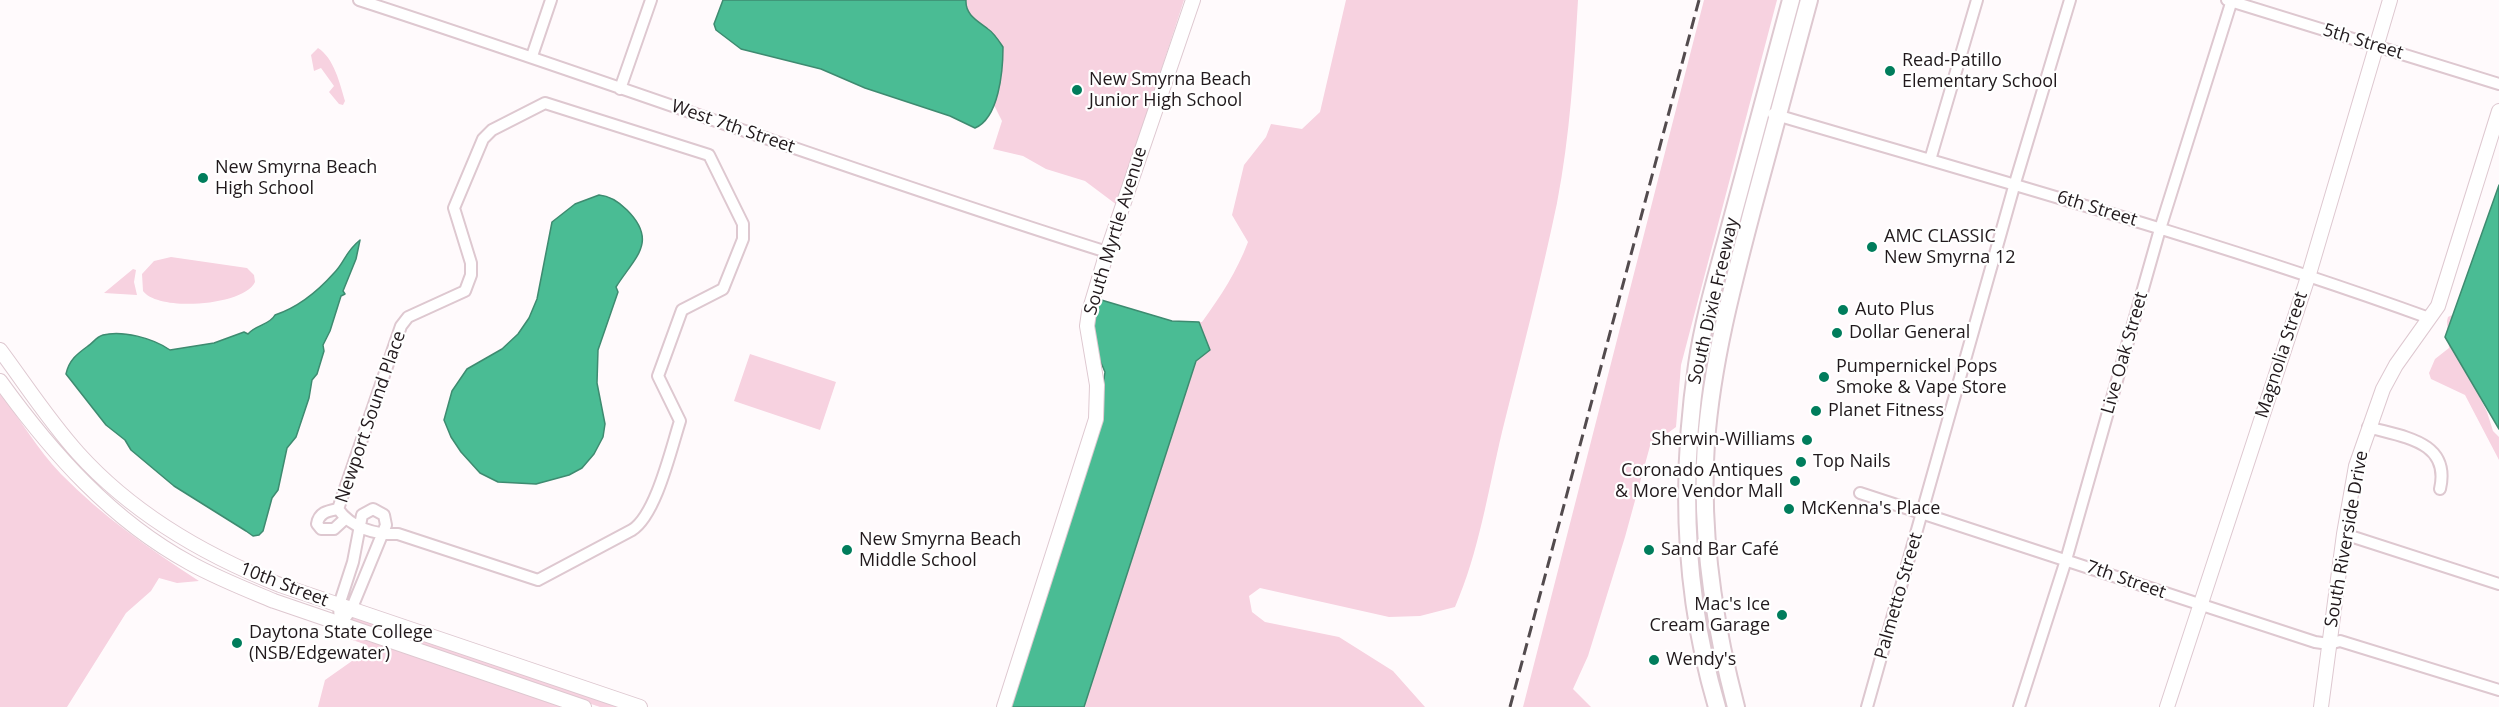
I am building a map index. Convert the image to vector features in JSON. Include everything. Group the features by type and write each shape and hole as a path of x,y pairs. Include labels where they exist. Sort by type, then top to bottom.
{"main road":[{"name":"South Dixie Freeway","path":"1717,707 1698,626 1688,534 1689,438 1697,365 1718,273 1791,0"},
{"name":"South Dixie Freeway","path":"1736,707 1716,622 1706,537 1706,442 1718,350 1735,277 1809,0"}],"street":[{"name":"West 7th Street","path":"359,0 532,56 620,89 1107,252"},
{"path":"532,56 551,0"},
{"path":"620,89 651,0"},
{"name":"South Myrtle Avenue","path":"1004,707 1096,419 1096,385 1087,326 1107,252 1193,0"},
{"path":"1930,160 1977,0"},
{"name":"Palmetto Street","path":"1867,707 1924,512 2015,183 2070,0"},
{"name":"5th Street","path":"2230,0 2499,84"},
{"name":"Live Oak Street","path":"2019,707 2066,560 2160,229 2230,0"},
{"name":"Magnolia Street","path":"2167,707 2308,274 2390,0"},
{"name":"Newport Sound Place","path":"545,103 709,155 743,224 743,239 723,289 682,310 658,376 680,421 650,512 639,525 538,580 398,534 383,534 361,527 346,518 338,509 401,326 408,317 465,291 469,283 471,263 454,208 483,139 488,133 545,103"},
{"name":"6th Street","path":"1761,111 2015,183 2308,274 2429,318"},
{"name":"South Riverside Drive","path":"2321,707 2344,534 2356,466 2383,389 2396,365 2438,306 2499,111"},
{"path":"1718,273 1735,277"},
{"name":"10th Street","path":"0,351 44,412 79,454 138,507 172,531 236,567 345,608 640,707"},
{"name":"10th Street","path":"0,381 58,457 100,499 131,524 189,563 226,582 340,625 584,707"},
{"path":"2368,428 2419,442 2431,449 2439,461 2443,476 2440,489"},
{"path":"1689,438 1706,442"},
{"name":"7th Street","path":"1860,493 1924,512 2315,642 2329,644 2340,641 2499,690"},
{"path":"338,509 324,512 318,518 317,524 321,529 334,529 346,518"},
{"name":"Newport Sound Place","path":"340,625 364,513 371,509 378,510 386,518 383,534 345,608"},
{"path":"2344,534 2499,584"},
{"path":"352,562 368,566"},
{"path":"1698,626 1716,622"},
{"path":"1711,687 1729,682"}],"shaded area":[{"path":"723,0 966,0 970,14 992,33 1003,47 998,93 990,115 975,128 950,116 865,88 821,69 741,49 716,30 714,24"},
{"path":"966,0 1184,0 1117,205 1085,181 1046,169 1023,156 993,149 1002,121 994,105 989,29 970,14"},
{"path":"1346,0 1578,0 1568,127 1557,203 1477,543 1455,607 1420,616 1389,617 1260,588 1249,596 1252,612 1265,622 1339,637 1393,671 1425,707 1084,707 1196,361 1210,350 1199,322 1202,322 1216,303 1248,242 1232,215 1244,165 1266,137 1271,124 1302,129 1320,112"},
{"path":"1704,0 1777,0 1681,365 1676,427 1650,446 1588,656 1573,689 1591,707 1523,707"},
{"path":"318,48 324,52 336,72 345,101 343,105 339,104 329,92 334,86 321,68 314,71 311,55"},
{"path":"2499,185 2499,429 2445,337"},
{"path":"599,195 614,200 627,210 641,231 642,241 636,258 616,287 618,292 598,350 597,383 605,424 603,437 594,454 582,468 569,475 536,484 498,482 480,473 451,437 444,420 452,391 467,369 502,349 518,334 529,318 537,299 552,222 575,204"},
{"path":"360,240 356,259 343,291 345,294 341,296 323,345 324,351 317,374 312,380 309,398 296,437 287,448 278,490 272,498 263,531 259,535 253,536 174,486 131,450 125,440 106,425 66,374 74,358 103,335 137,336 170,350 214,343 244,332 248,334 315,292 338,269"},
{"path":"171,257 247,268 254,275 255,282 248,290 219,301 182,304 152,298 143,291 142,274 154,261"},
{"path":"133,269 136,270 134,282 137,295 104,293"},
{"path":"1098,299 1172,321 1199,322 1210,350 1196,361 1084,707 1011,707 1101,399 1105,372 1096,351 1092,325"},
{"path":"2456,313 2462,361 2487,412 2493,431 2499,437 2499,460 2465,395 2431,379 2429,373 2435,359 2449,348 2447,321 2448,317"},
{"path":"750,354 836,382 820,430 734,401"},
{"path":"0,393 61,474 127,531 199,581 177,583 159,578 151,591 126,613 67,707 0,707"},
{"path":"353,616 624,707 600,707 348,622"},
{"path":"342,631 568,707 318,707 325,680 369,649 367,645 338,635"}],"railway":[{"path":"1510,707 1699,0"}],"place":[{"name":"Read-Patillo Elementary School","path":"1890,71"},
{"name":"New Smyrna Beach Junior High School","path":"1077,90"},
{"name":"New Smyrna Beach High School","path":"203,178"},
{"name":"AMC CLASSIC New Smyrna 12","path":"1872,247"},
{"name":"Auto Plus","path":"1843,310"},
{"name":"Dollar General","path":"1837,333"},
{"name":"Pumpernickel Pops Smoke & Vape Store","path":"1824,377"},
{"name":"Planet Fitness","path":"1816,411"},
{"name":"Sherwin-Williams","path":"1807,440"},
{"name":"Top Nails","path":"1801,462"},
{"name":"Coronado Antiques & More Vendor Mall","path":"1795,481"},
{"name":"McKenna's Place","path":"1789,509"},
{"name":"New Smyrna Beach Middle School","path":"847,550"},
{"name":"Sand Bar Café","path":"1649,550"},
{"name":"Mac's Ice Cream Garage","path":"1782,615"},
{"name":"Daytona State College (NSB/Edgewater)","path":"237,643"},
{"name":"Wendy's","path":"1654,660"}]}
